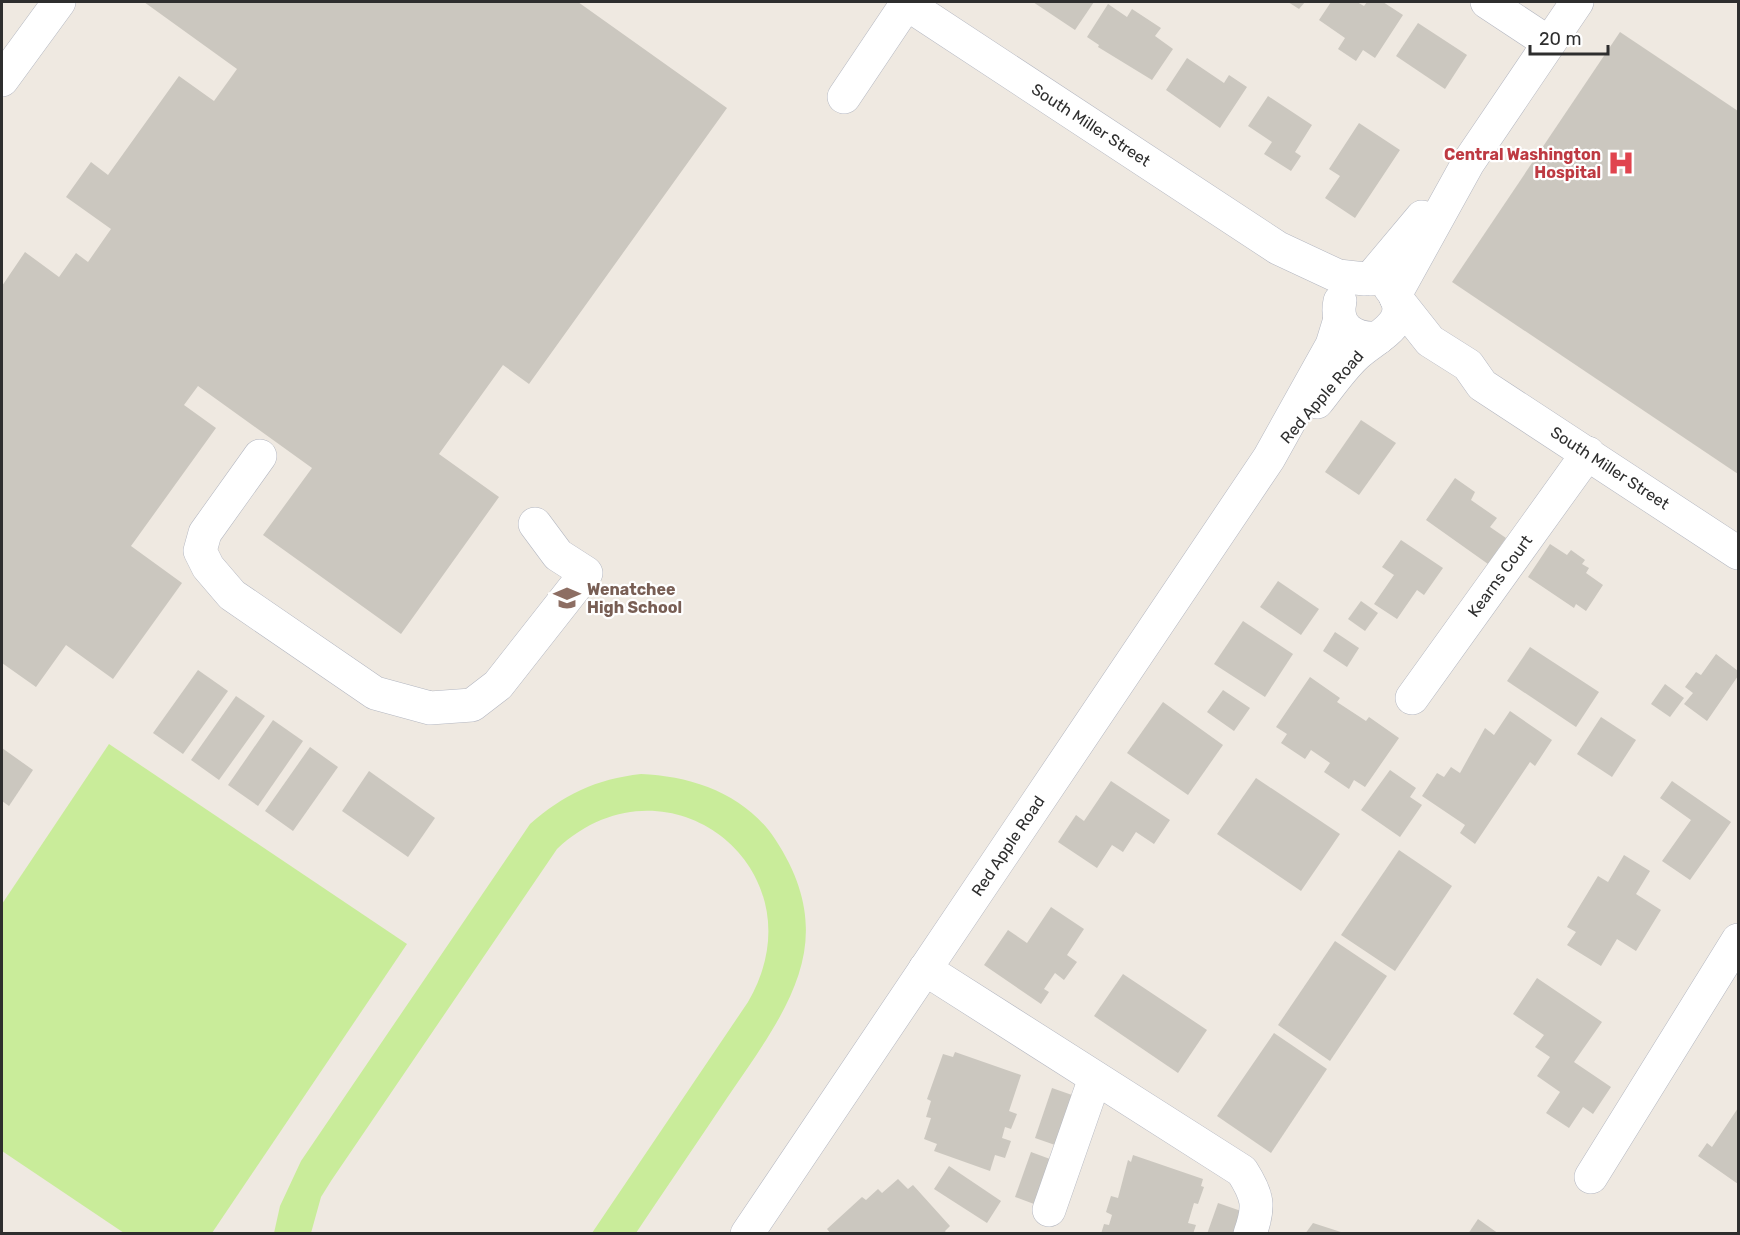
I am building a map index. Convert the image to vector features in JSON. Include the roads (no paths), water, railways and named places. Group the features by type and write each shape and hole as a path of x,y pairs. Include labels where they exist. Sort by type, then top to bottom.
{"street":[{"path":"2,80 58,2"},
{"path":"844,97 906,2"},
{"name":"South Miller Street","path":"906,2 1278,248 1338,276 1382,288 1431,341 1468,365 1482,385 1738,553"},
{"path":"1487,2 1549,43"},
{"path":"1382,288 1577,2"},
{"name":"South Miller Street","path":"1278,248 1328,298 1340,317"},
{"path":"1351,284 1382,288 1398,315 1394,325 1378,337 1358,337 1350,332 1340,317 1340,299 1351,284"},
{"name":"Red Apple Road","path":"756,1230 925,969 1269,458 1332,345 1340,317"},
{"name":"South Miller Street","path":"1378,337 1458,384 1482,385"},
{"name":"Red Apple Road","path":"1269,458 1355,356 1378,337"},
{"name":"Kearns Court","path":"1412,698 1588,453"},
{"path":"260,456 205,533 200,551 208,567 232,595 375,693 430,708 472,705 485,698 498,685 585,573 558,555 535,524"},
{"path":"1591,1177 1738,940"},
{"path":"925,969 1242,1171 1254,1190 1258,1211 1250,1233"},
{"path":"1049,1210 1095,1078"}],"place":[{"name":"Central Washington Hospital","path":"1621,163"},
{"name":"Wenatchee High School","path":"567,598"}]}
